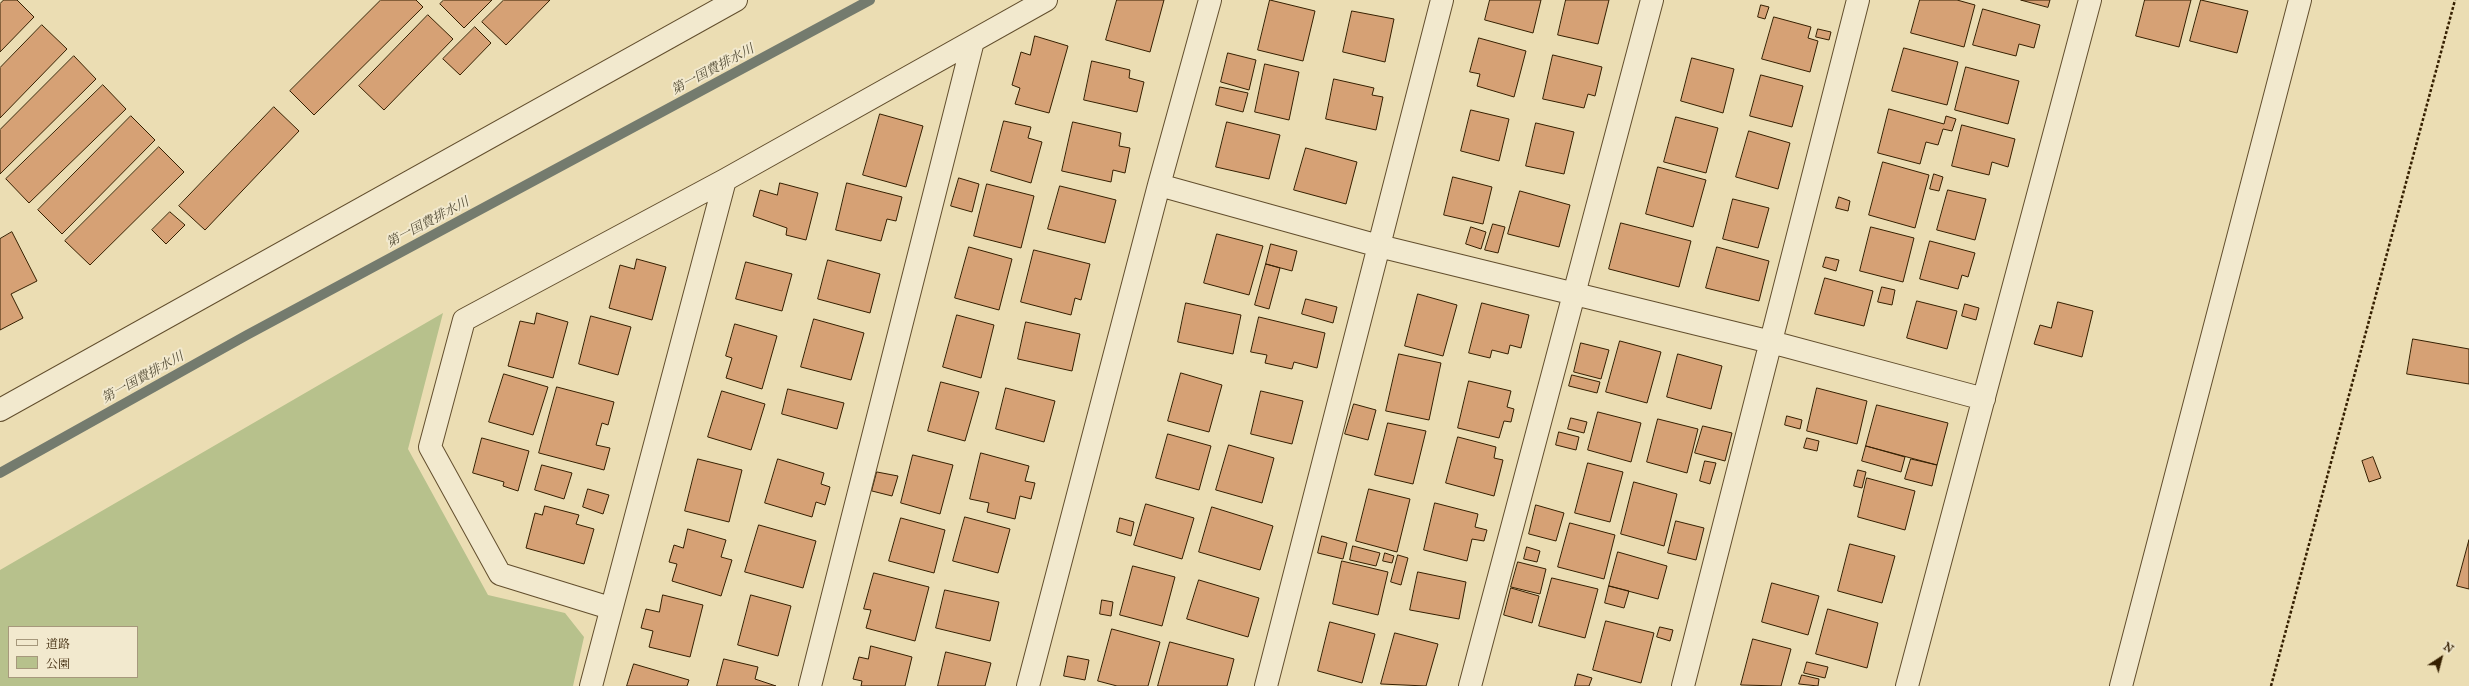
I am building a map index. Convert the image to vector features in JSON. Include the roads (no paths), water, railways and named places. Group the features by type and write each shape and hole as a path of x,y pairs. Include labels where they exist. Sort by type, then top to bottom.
{"street":[{"path":"0,410 736,0"},
{"path":"610,608 500,574 430,447 464,320 725,180 1046,0"},
{"path":"1028,686 1158,185 1210,0"},
{"path":"1266,686 1442,0"},
{"path":"1470,686 1652,0"},
{"path":"1683,686 1858,0"},
{"path":"1907,686 2090,0"},
{"path":"2122,686 2300,0"},
{"path":"810,686 973,41"},
{"path":"591,686 610,608 725,180"},
{"path":"1158,185 1379,246 1574,295 1771,342 1984,400"}],"waterway":[{"name":"第一国費排水川","path":"0,473 247,335 870,0"}]}
